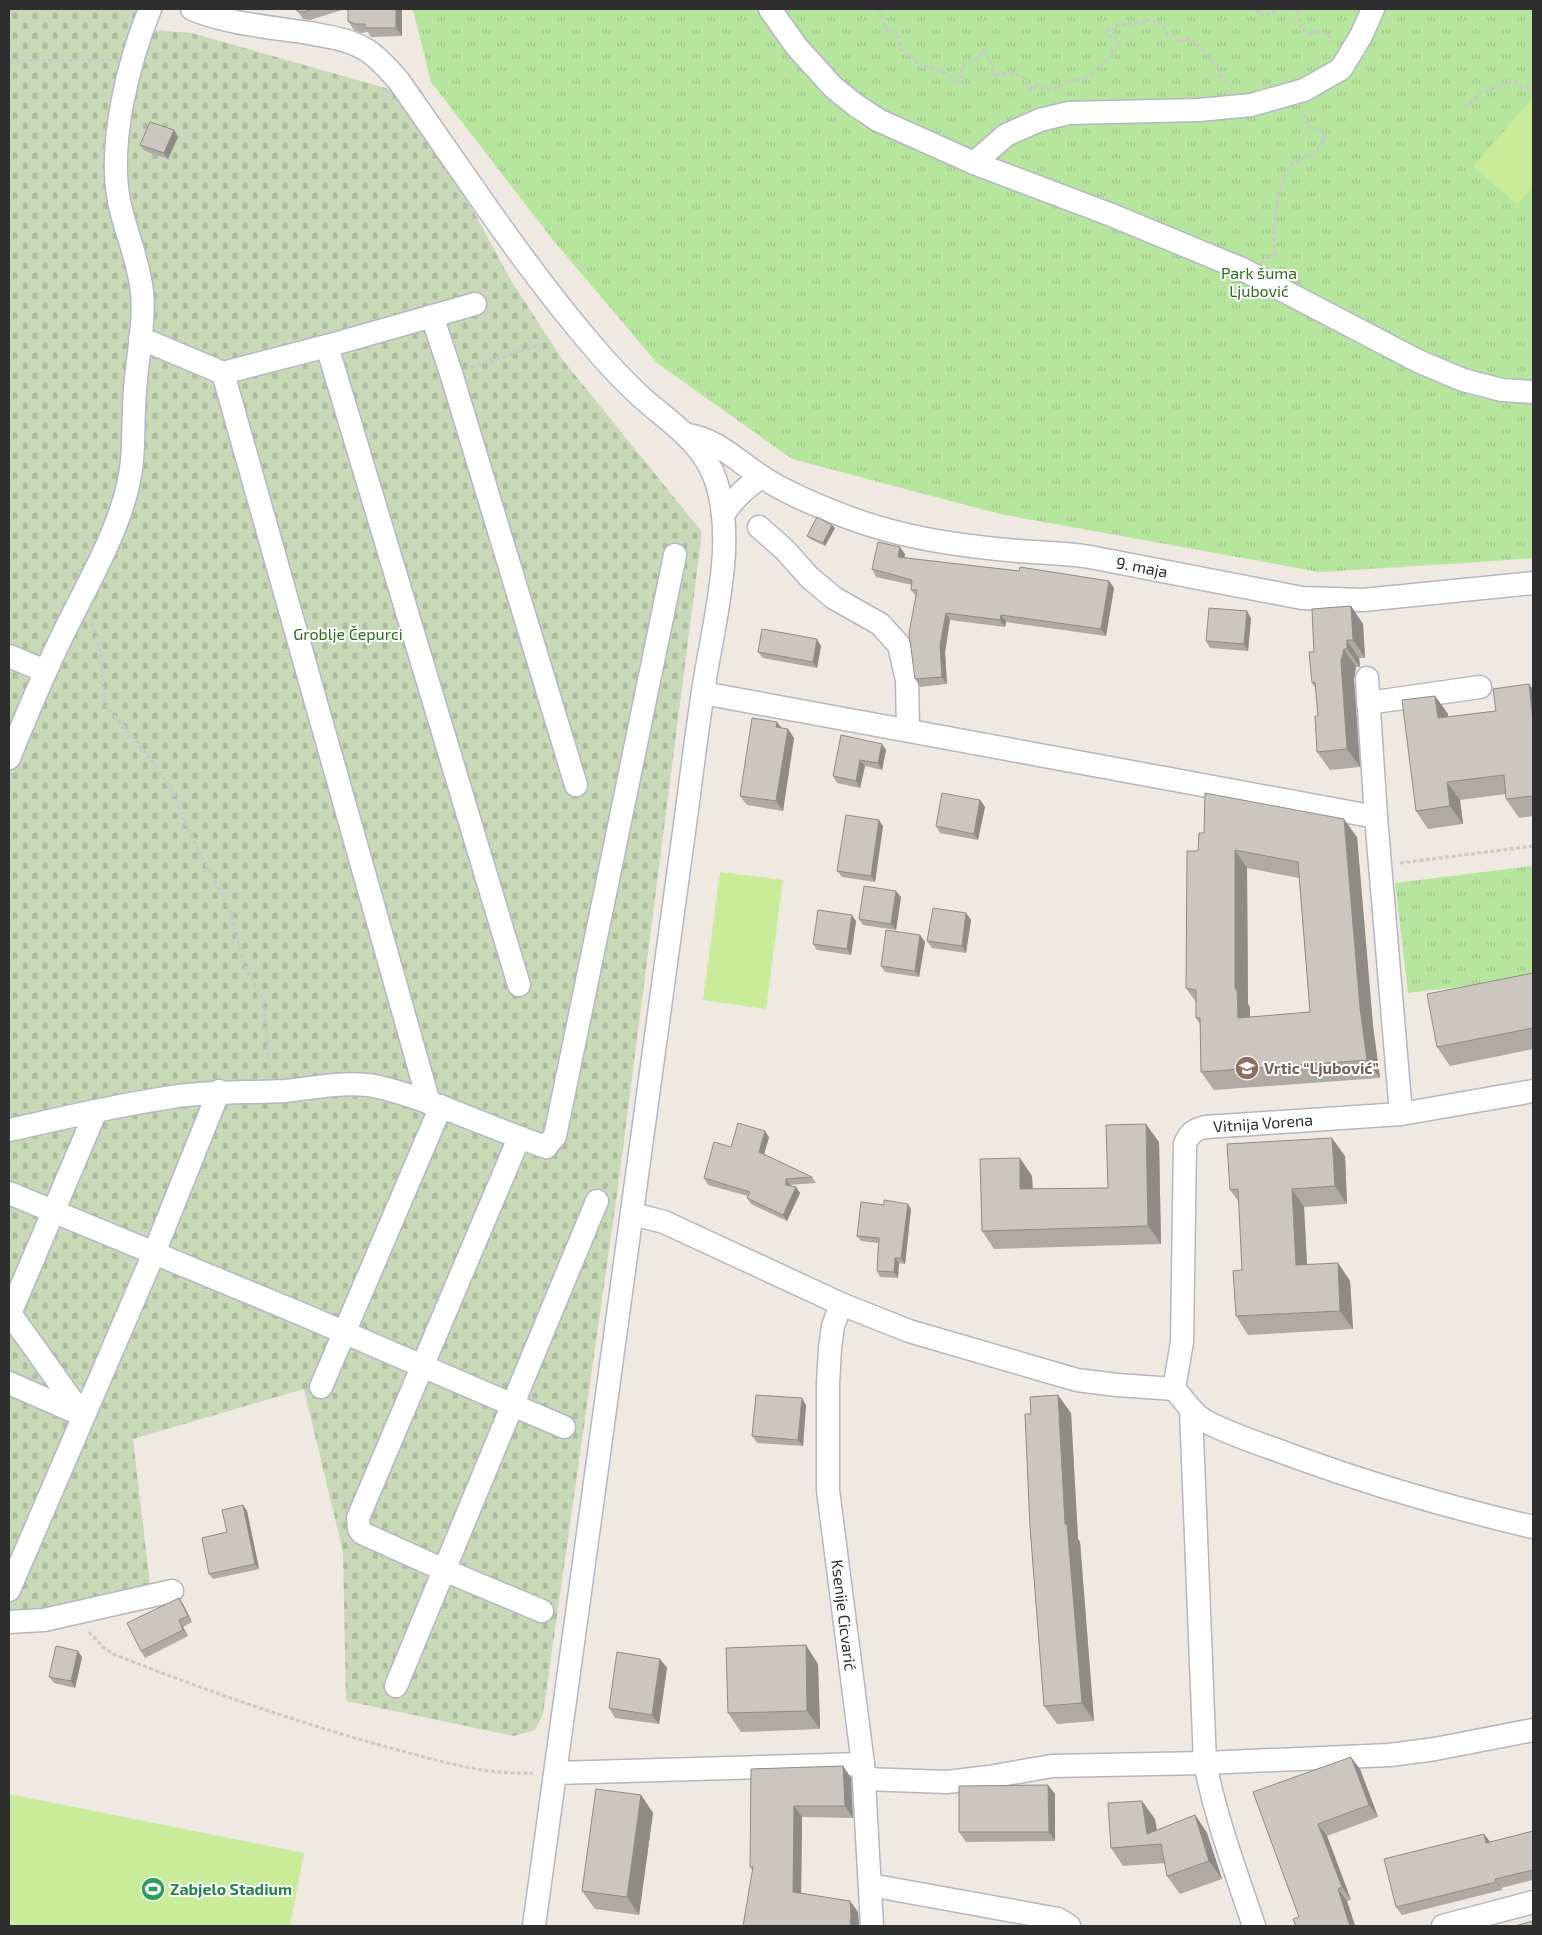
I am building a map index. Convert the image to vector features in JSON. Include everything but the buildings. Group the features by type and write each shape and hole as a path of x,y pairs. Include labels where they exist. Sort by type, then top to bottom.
{"street":[{"path":"192,9 239,22 332,37 352,43 368,51 384,64 398,80 536,275 593,346 640,395 687,435 701,452 712,473 720,496 724,535 723,562 703,693 534,1926"},
{"path":"770,9 808,60 833,87 878,120 974,163 1109,214 1242,269 1418,361 1463,380 1502,390 1533,392"},
{"path":"974,163 1006,135 1040,120 1069,113 1199,110 1251,105 1304,90 1341,69 1361,36 1373,9"},
{"path":"9,758 45,671 109,538 126,497 132,462 134,392 140,338 142,293 136,262 119,202 115,174 117,138 142,15"},
{"path":"140,338 223,373 475,304"},
{"path":"432,316 576,785"},
{"path":"327,346 519,985"},
{"path":"223,373 435,1104 321,1387"},
{"name":"9. maja","path":"687,435 710,441 762,477 816,505 882,529 917,538 1009,550 1055,552 1090,557 1302,598 1363,600 1533,583"},
{"path":"723,515 733,500 744,489 762,477"},
{"path":"759,527 786,550 808,577 834,598 880,624 899,645 907,680 908,730"},
{"path":"9,1130 172,1096 220,1091 272,1091 354,1084 377,1086 435,1104 546,1147 555,1136 675,555"},
{"path":"9,656 45,671"},
{"path":"1367,678 1376,817 1401,1114"},
{"path":"1368,703 1480,687"},
{"path":"703,693 1376,817"},
{"path":"9,1590 154,1252 220,1091"},
{"name":"Vitnija Vorena","path":"1174,1388 1182,1342 1185,1144 1191,1133 1196,1129 1206,1127 1401,1114 1533,1091"},
{"path":"83,1416 9,1314 96,1111"},
{"path":"519,1138 358,1518 358,1524 362,1533 542,1611"},
{"path":"9,1193 154,1252 564,1428"},
{"path":"396,1686 597,1201"},
{"path":"633,1214 664,1222 841,1304 909,1331 1077,1380 1117,1385 1174,1388 1191,1410 1204,1420 1243,1438 1357,1480 1465,1511 1533,1527"},
{"name":"Ksenije Cicvarić","path":"841,1304 833,1326 830,1348 828,1490 863,1772 872,1926"},
{"path":"9,1384 83,1416"},
{"path":"1191,1410 1205,1763 1219,1822 1254,1926"},
{"path":"9,1622 44,1620 172,1591"},
{"path":"556,1772 863,1772 947,1782 1052,1766 1205,1763 1409,1753 1533,1730"},
{"path":"870,1885 1058,1919 1069,1926"},
{"path":"1443,1926 1533,1902"}],"path":[{"path":"880,9 887,32 896,30 899,44 904,53 914,58 919,67 925,66 943,72 958,83 962,82 962,68 965,64 975,60 983,50 988,57 994,77 1002,73 1021,75 1032,91 1036,84 1051,91 1070,81 1086,79 1106,63 1112,56 1112,52 1121,45 1117,39 1104,34 1104,32 1110,28 1113,32 1118,26 1148,20 1157,22 1166,30 1168,35 1174,36 1181,43 1184,39 1193,40 1217,64 1221,76 1231,87 1237,87"},
{"path":"1256,9 1259,14 1273,14 1276,9"},
{"path":"1292,9 1298,11 1300,29 1313,35 1313,30 1328,35 1341,69"},
{"path":"9,61 133,60"},
{"path":"1465,108 1480,93 1511,81 1516,82 1520,87 1533,86"},
{"path":"1242,269 1260,255 1276,256 1274,232 1281,186 1288,169 1304,156 1317,149 1325,137 1319,128 1309,128 1305,112 1292,104 1289,95"},
{"path":"451,373 542,344"},
{"path":"81,596 94,627 101,654 104,704 151,759 174,794 189,832 229,908 246,969 263,999 272,1091"},
{"path":"1380,866 1533,846"},
{"path":"82,1612 86,1626 94,1638 113,1654 196,1687 283,1717 341,1735 461,1766 514,1774 556,1772"}],"green space":[{"name":"Groblje Čepurci","path":"9,9 156,9 156,30 192,33 396,91 460,186 510,279 562,359 702,532 618,1187 543,1714 535,1730 514,1736 346,1701 343,1552 304,1389 133,1439 150,1585 86,1600 9,1614"},
{"name":"Park šuma Ljubović","path":"413,9 1533,9 1533,558 1320,572 1000,514 792,459 657,363 553,240 431,82"},
{"path":"1533,98 1533,187 1517,205 1473,166"},
{"path":"1533,866 1533,978 1408,993 1395,883"},
{"path":"720,872 783,880 766,1009 703,1000"},
{"name":"Zabjelo Stadium","path":"9,1794 304,1853 290,1926 9,1926"}],"place":[{"name":"Vrtic “Ljubović”","path":"1247,1068"},
{"name":"Zabjelo Stadium","path":"153,1889"}]}
